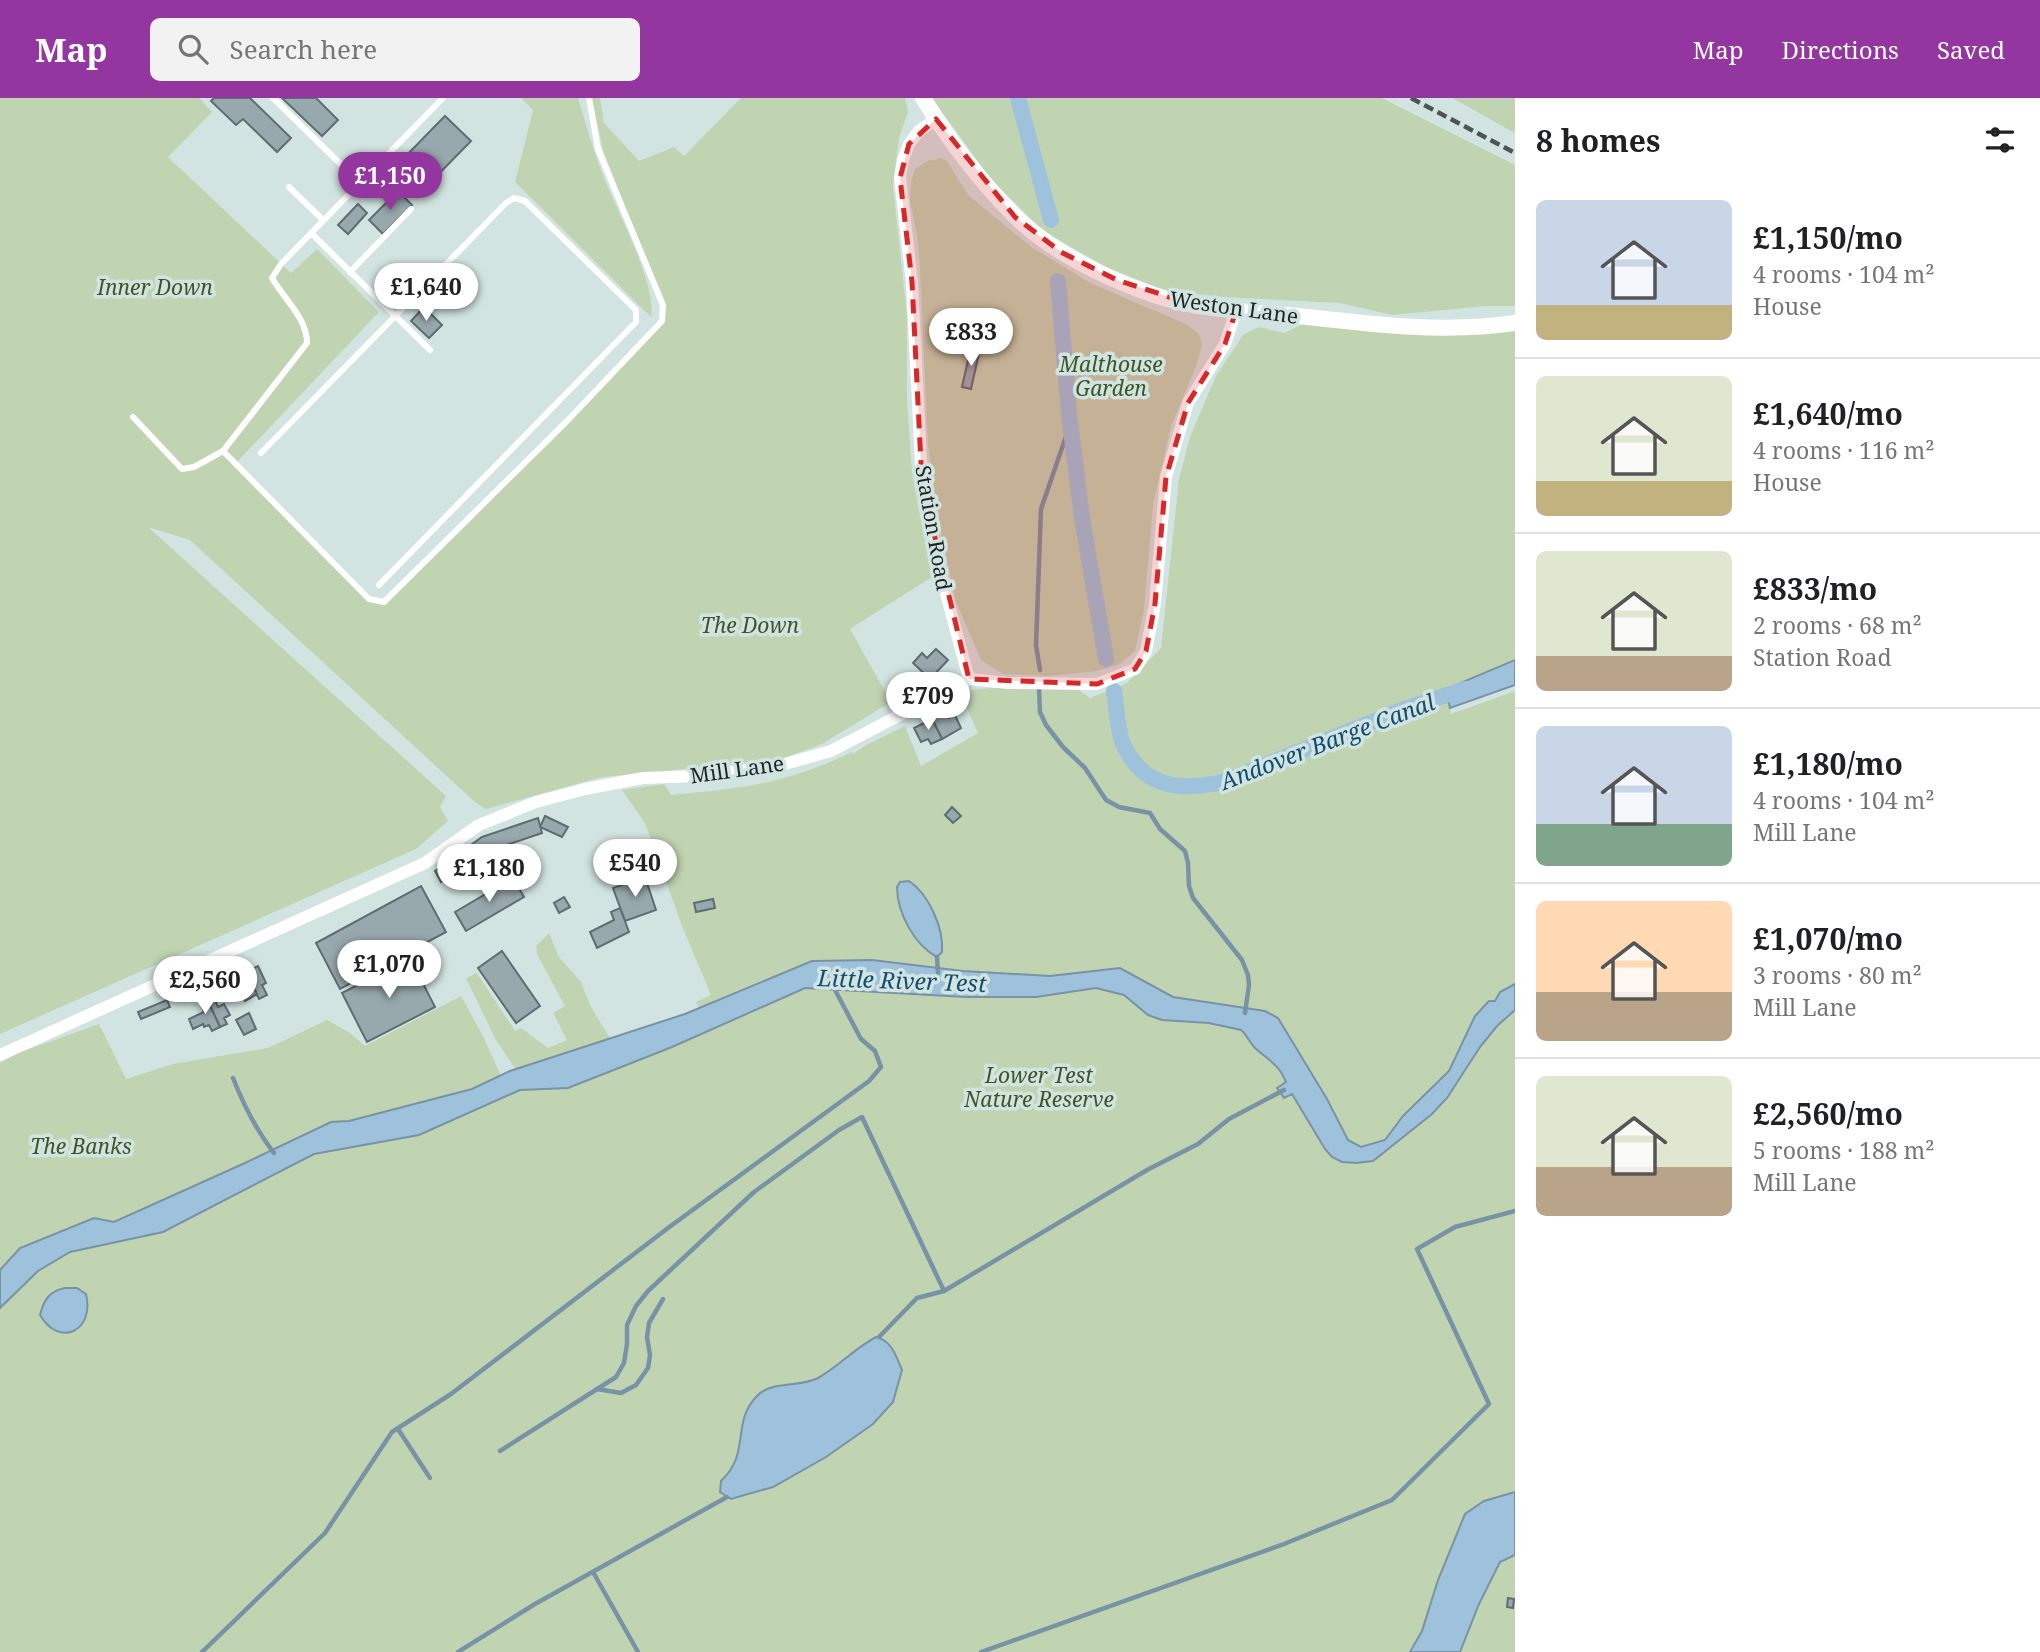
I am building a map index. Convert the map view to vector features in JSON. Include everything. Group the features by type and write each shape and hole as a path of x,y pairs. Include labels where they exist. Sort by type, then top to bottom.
{"street":[{"path":"923,98 936,119"},
{"name":"Weston Lane","path":"936,119 971,168 1016,217 1061,251 1117,280 1161,297 1236,311 1392,326 1456,327 1515,323"},
{"name":"Station Road","path":"936,119 919,131 909,144 900,178 912,282 922,484 936,556 969,679"},
{"path":"969,679 1008,683 1097,684 1135,669 1146,650 1155,604 1166,477 1188,403 1225,344 1236,311"},
{"name":"Mill Lane","path":"0,1055 425,863 479,825 513,811 585,789 643,778 699,776 774,768 831,751 969,679"}],"lane":[{"path":"273,98 360,183"},
{"path":"132,417 181,469 194,467 223,451 307,343 307,333 290,302 272,278 281,264 310,233 443,98"},
{"path":"223,451 369,599 384,602 568,420 662,321 663,305 598,149 589,98"},
{"path":"289,187 323,220"},
{"path":"261,453 506,203 514,198 525,201 636,310 636,323 379,585"},
{"path":"350,272 411,209"},
{"path":"310,233 430,350"}],"highlighted area":[{"path":"936,119 1015,217 1061,252 1117,280 1191,304 1236,311 1225,344 1188,403 1166,477 1155,604 1146,651 1135,669 1097,684 969,679 922,484 912,282 900,178 909,144"}],"green space":[{"path":"0,98 199,98 212,112 168,157 291,273 317,249 379,312 235,464 369,599 384,602 662,321 663,305 603,150 592,98 600,98 604,123 639,161 674,147 684,156 741,98 905,98 908,112 899,138 893,186 907,315 907,401 912,472 932,577 850,629 891,702 822,744 778,760 602,777 486,809 475,802 190,540 148,527 446,796 440,807 448,821 416,849 0,1034"},
{"path":"521,98 578,98 599,166 642,267 648,286 651,317 515,182 533,110"},
{"path":"932,98 1382,98 1515,165 1515,306 1486,306 1392,315 1339,303 1167,291 1108,268 1043,231 990,178"},
{"path":"1452,98 1515,98 1515,133"},
{"name":"Malthouse Garden","path":"940,158 947,161 968,195 1030,246 1090,283 1186,324 1199,334 1202,345 1197,364 1171,426 1153,505 1144,609 1135,651 1120,664 1097,671 1049,676 1003,674 981,660 956,602 942,538 928,445 920,266 910,201 915,169"},
{"name":"Lower Test Nature Reserve","path":"1301,325 1382,329 1515,329 1515,660 1446,689 1451,714 1515,691 1515,1652 0,1652 0,1308 38,1271 70,1252 163,1232 314,1154 419,1135 520,1090 568,1088 672,1047 805,988 942,996 889,962 813,961 699,1008 696,1002 711,995 682,926 645,823 622,790 664,784 671,795 764,783 807,771 852,752 853,754 905,726 921,766 978,733 965,703 971,690 1079,690 1090,698 1127,683 1161,648 1179,479 1190,437 1216,376 1243,335 1259,327 1284,333","holes":["876,1337 873,1424 795,1474 745,1496 721,1481 739,1457 743,1419 773,1387 817,1379"]},
{"path":"549,933 559,957 581,982 591,1007 610,1038 516,1070 496,1040 466,978 477,973 515,1031 521,1028 548,1048 567,1040 553,1013 565,1006 538,956 536,946"},
{"name":"The Banks","path":"461,996 501,1076 183,1206 63,1233 0,1273 0,1063 18,1053 99,1024 126,1079 173,1064 268,1048 327,1020 350,1033 365,1046"}],"water":[{"path":"1515,660 1515,685 1450,708 1446,689"},
{"path":"909,881 923,894 938,923 942,952 937,957 914,936 900,907 897,887 900,882"},
{"name":"Little River Test","path":"872,960 963,971 1050,976 1120,968 1173,997 1265,1011 1278,1018 1327,1099 1348,1140 1361,1147 1385,1140 1403,1116 1449,1071 1475,1016 1489,1001 1495,1001 1500,992 1515,984 1515,1010 1480,1047 1447,1098 1432,1114 1373,1161 1356,1163 1342,1162 1332,1157 1325,1149 1292,1094 1284,1098 1277,1088 1286,1082 1280,1071 1255,1048 1241,1030 1209,1023 1162,1020 1148,1015 1124,995 1096,988 1036,997 966,997 805,988 672,1047 568,1088 520,1090 419,1135 314,1154 163,1232 70,1252 38,1271 0,1308 0,1270 20,1248 94,1218 114,1222 331,1122 349,1121 472,1089 510,1071 685,1014 812,961"},
{"path":"65,1288 77,1288 86,1294 87,1307 81,1325 66,1333 48,1325 40,1315 48,1297"},
{"path":"876,1337 890,1346 902,1370 893,1402 873,1424 826,1457 773,1487 731,1499 720,1492 721,1481 736,1460 744,1418 756,1397 769,1388 818,1378"},
{"path":"1515,1492 1515,1555 1500,1562 1479,1604 1460,1652 1410,1652 1422,1631 1438,1580 1465,1514 1484,1501"}],"building":[{"path":"214,98 250,98 291,138 277,152 243,119 236,125 211,101"},
{"path":"282,98 316,98 338,120 322,136"},
{"path":"445,116 471,141 422,191 396,166"},
{"path":"398,191 412,205 383,234 369,220"},
{"path":"358,204 367,213 348,234 338,225"},
{"path":"424,307 442,325 429,338 411,321"},
{"path":"971,347 980,349 971,389 962,387"},
{"path":"936,649 948,660 930,679 913,663 922,653 927,658"},
{"path":"946,712 949,718 955,715 961,728 942,739 932,719"},
{"path":"932,719 942,739 931,744 928,739 921,742 914,728"},
{"path":"952,807 961,816 953,823 945,815"},
{"path":"545,816 568,827 562,837 540,827"},
{"path":"538,818 542,833 486,852 441,882 435,871 482,837"},
{"path":"645,877 656,910 625,921 613,888"},
{"path":"513,878 524,897 466,931 455,912"},
{"path":"421,886 446,932 340,989 316,943"},
{"path":"564,897 570,907 559,913 554,903"},
{"path":"713,899 715,908 696,912 694,903"},
{"path":"620,908 629,932 597,948 590,932 614,920 611,912"},
{"path":"502,951 540,1006 516,1023 478,968"},
{"path":"410,958 435,1007 367,1042 342,993"},
{"path":"258,966 266,983 262,985 267,995 259,999 246,972"},
{"path":"246,972 257,994 245,1001 236,983 240,981 238,977"},
{"path":"211,990 218,1007 224,1004 230,1015 224,1018 227,1024 220,1027 204,993"},
{"path":"204,993 220,1027 212,1031 209,1025 204,1027 203,1024 193,1029 189,1019 204,1012 197,996"},
{"path":"167,1000 170,1007 141,1019 138,1012"},
{"path":"249,1013 256,1029 244,1035 236,1020"},
{"path":"1508,1598 1514,1599 1513,1608 1507,1607"}],"waterway":[{"name":"Andover Barge Canal","path":"1018,98 1051,220"},
{"name":"Andover Barge Canal","path":"1058,281 1069,414 1082,518 1106,659"},
{"path":"1040,670 1036,645 1041,509 1071,422"},
{"path":"1039,689 1040,712 1046,725 1063,747 1085,768 1106,800 1119,807 1150,813 1160,829 1185,851 1193,898 1242,960 1248,975 1245,1013"},
{"name":"Andover Barge Canal","path":"1114,691 1124,746 1142,771 1153,779 1166,783 1193,786 1223,782 1407,708 1465,689"},
{"name":"Little River Test","path":"937,957 938,973"},
{"name":"Little River Test","path":"202,1652 325,1533 392,1432 451,1394 668,1228 869,1081 881,1067 875,1051 861,1039 834,988"},
{"path":"233,1078 251,1117 274,1153"},
{"path":"879,1337 917,1298 944,1291 1147,1170 1198,1144 1229,1119 1284,1090"},
{"path":"500,1451 616,1377 624,1363 627,1325 636,1306 648,1291 754,1192 839,1130 862,1117 944,1291"},
{"path":"981,1652 1284,1544 1392,1500 1489,1404 1417,1249 1455,1227 1515,1211"},
{"path":"597,1389 621,1393 636,1385 648,1368 649,1323 663,1299"},
{"path":"398,1429 430,1478"},
{"path":"458,1652 535,1604 727,1497"},
{"path":"593,1572 638,1652"}],"railway":[{"path":"1411,98 1515,153"}],"park label":[{"name":"Inner Down","path":"155,287"},
{"name":"The Down","path":"750,625"}]}
